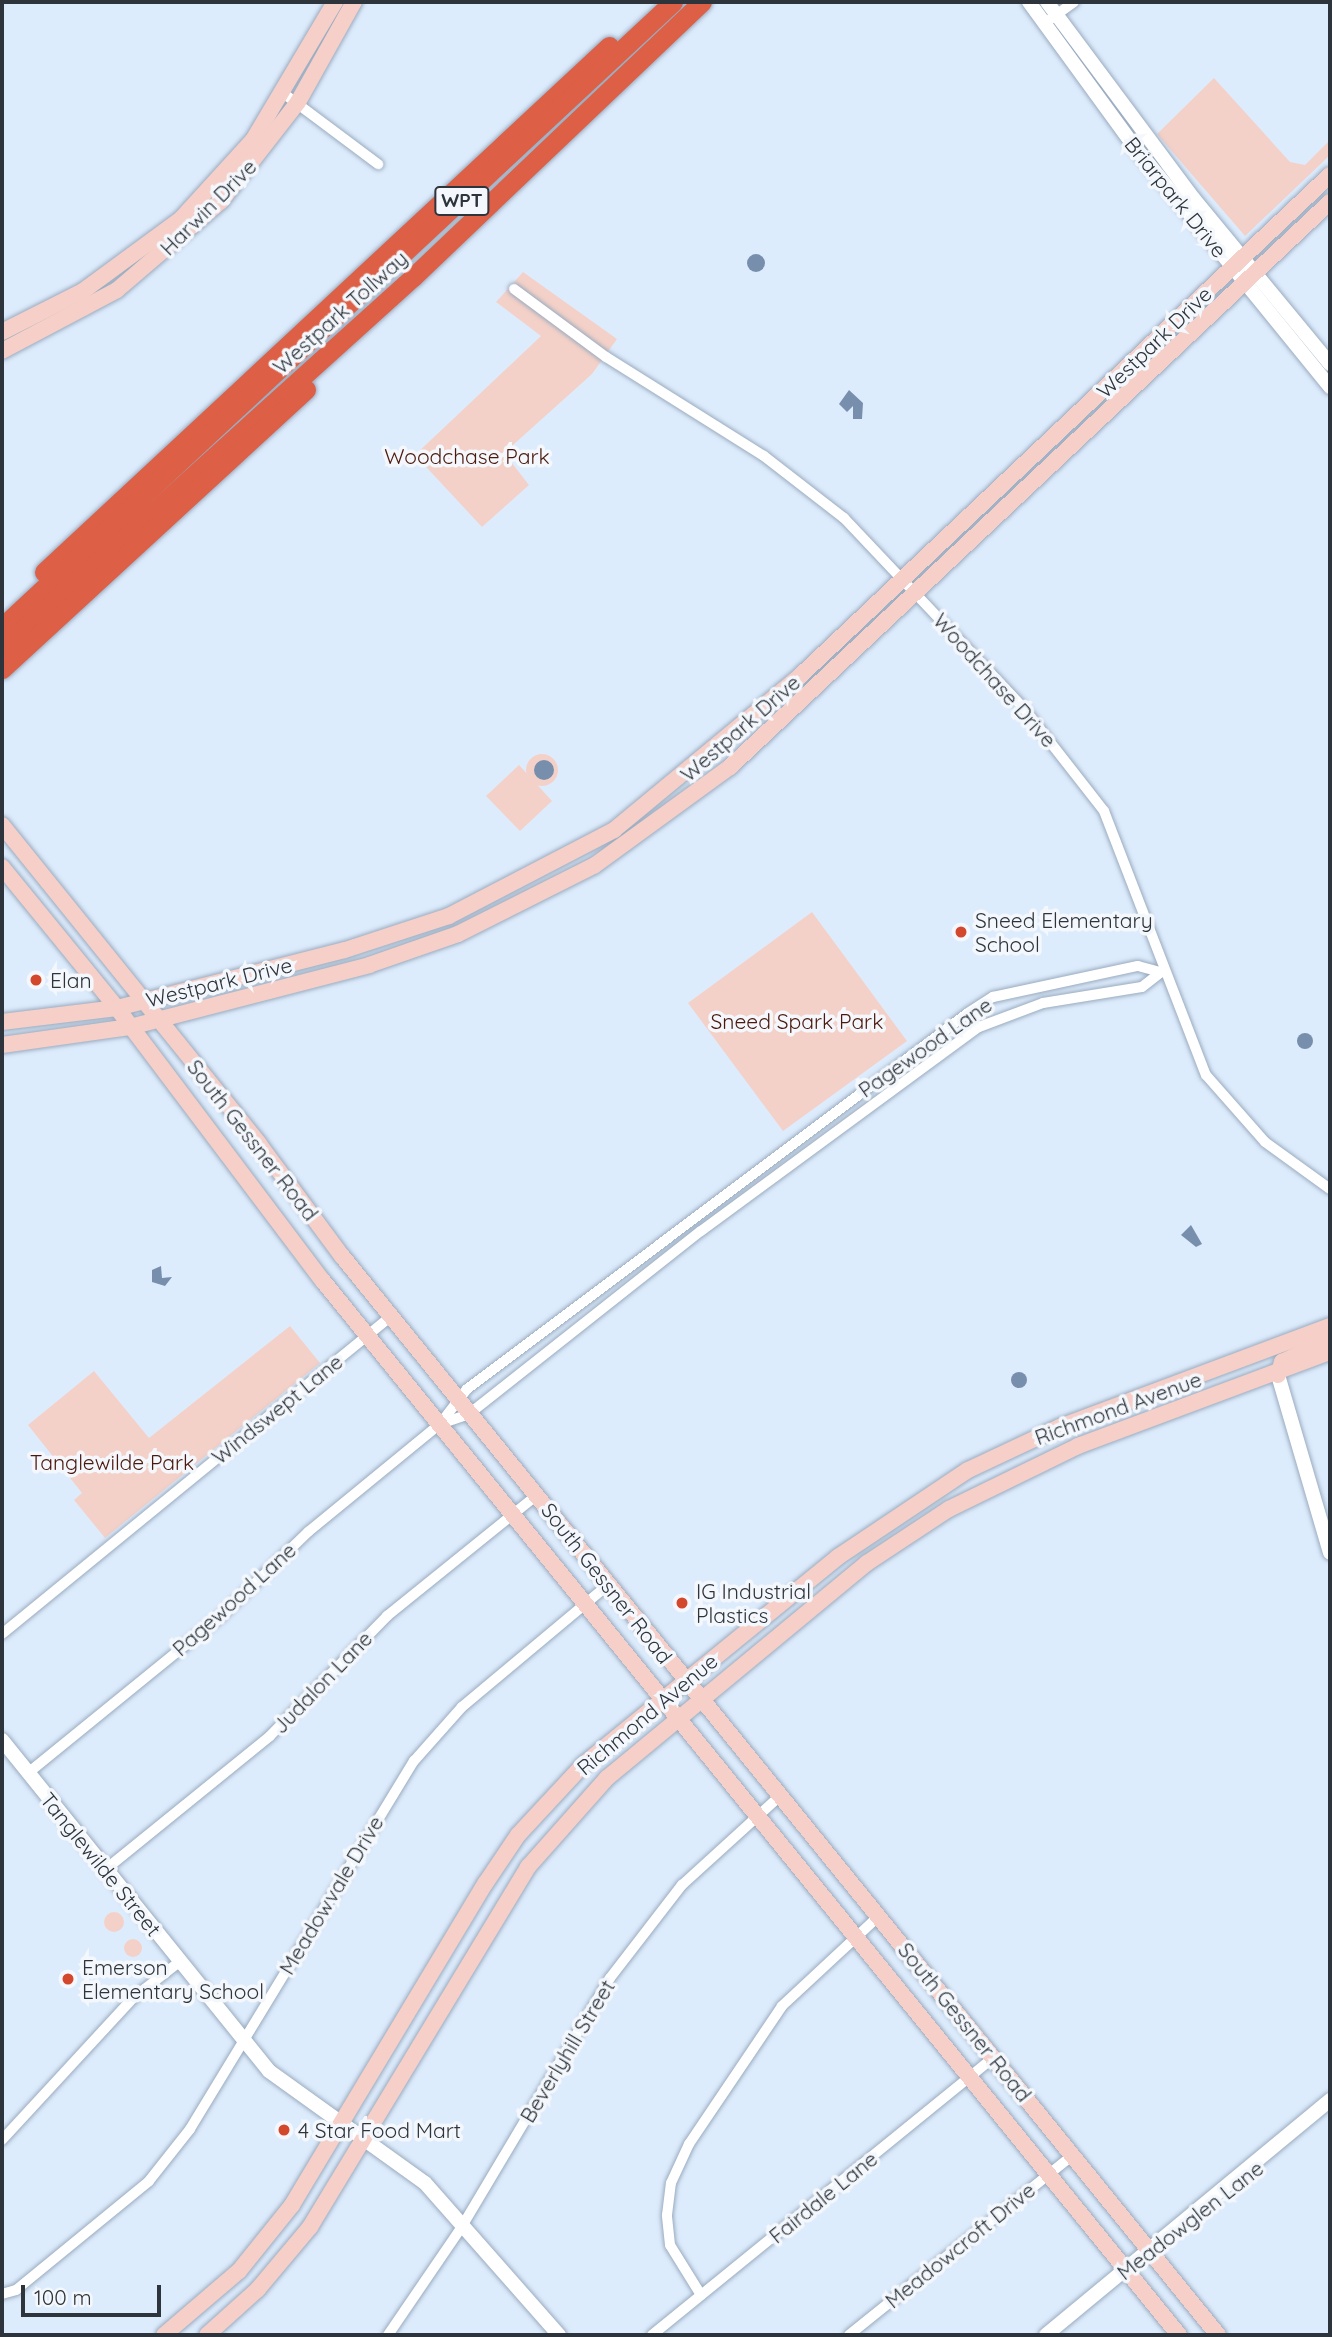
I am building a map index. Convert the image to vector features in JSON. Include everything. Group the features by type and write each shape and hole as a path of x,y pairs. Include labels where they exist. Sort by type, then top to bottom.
{"highway":[{"path":"2,612 578,71 664,2"},
{"name":"Westpark Tollway","path":"2,627 251,400 673,2"},
{"name":"Westpark Tollway","path":"2,648 413,277 702,2"},
{"path":"2,669 268,430 413,277"}],"main road":[{"name":"Harwin Drive","path":"2,332 51,308 186,224 253,140 335,2"},
{"name":"Harwin Drive","path":"2,351 60,323 117,290 186,224 251,168 298,102 354,2"},
{"name":"Westpark Drive","path":"2,1022 117,1007 310,960 449,916 582,851 652,805 905,579 1330,175"},
{"name":"Westpark Drive","path":"2,1045 130,1027 315,978 457,934 595,865 701,792 1330,202"},
{"path":"51,308 60,323"},
{"path":"1012,477 1024,490"},
{"name":"South Gessner Road","path":"2,825 145,1001 390,1317 1218,2335"},
{"path":"4,870 26,855"},
{"name":"South Gessner Road","path":"4,870 117,1007 367,1336 515,1513 1179,2335"},
{"path":"449,916 457,934"},
{"path":"310,960 315,978"},
{"path":"269,1204 291,1188"},
{"name":"Richmond Avenue","path":"164,2335 185,2318 272,2232 485,1884 558,1789 815,1575 968,1469 1117,1407 1330,1326"},
{"path":"1278,1376 1282,1362 1330,1339"},
{"name":"Richmond Avenue","path":"207,2335 293,2249 509,1899 560,1825 681,1718 823,1598 986,1488 1128,1427 1278,1376 1330,1352"},
{"path":"1117,1407 1128,1427"},
{"path":"815,1575 823,1598"},
{"path":"485,1884 509,1899"},
{"path":"272,2232 293,2249"},
{"path":"185,2318 199,2335"}],"street":[{"name":"Briarpark Drive","path":"1029,2 1051,19 1137,137 1238,262 1330,364"},
{"name":"Briarpark Drive","path":"1047,2 1051,19"},
{"path":"1051,19 1073,2"},
{"path":"283,93 378,164"},
{"name":"Briarpark Drive","path":"1251,277 1330,387"},
{"name":"Woodchase Drive","path":"513,289 606,358 783,470 905,579 1042,729 1104,811 1147,914 1161,972 1188,1042 1218,1091 1265,1142 1330,1189"},
{"name":"Pagewood Lane","path":"28,1773 221,1616 308,1532 440,1424 456,1398 645,1249 993,997 1138,966 1161,972"},
{"name":"Pagewood Lane","path":"440,1424 469,1414 709,1225 979,1027 1043,1003 1142,987 1161,972"},
{"name":"Windswept Lane","path":"2,1634 390,1317"},
{"path":"1278,1376 1330,1553"},
{"name":"Judalon Lane","path":"106,1869 277,1730 381,1622 537,1495"},
{"name":"Meadowvale Drive","path":"2,2294 21,2286 149,2181 244,2040 414,1760 462,1707 608,1585"},
{"name":"Tanglewilde Street","path":"2,1740 179,1962 289,2090 425,2183 464,2222 559,2335"},
{"name":"Beverlyhill Street","path":"388,2335 464,2222 610,1978 682,1885 756,1814 781,1795"},
{"path":"701,2295 670,2245 671,2183 748,2051 782,2006 854,1936 879,1916"},
{"path":"2,2140 133,1998 179,1962"},
{"name":"Fairdale Lane","path":"652,2335 993,2058"},
{"name":"Meadowglen Lane","path":"1045,2335 1150,2252 1330,2100"},
{"name":"Meadowcroft Drive","path":"849,2335 1073,2155"}],"green space":[{"path":"1214,78 1290,162 1305,165 1330,140 1330,155 1245,236 1157,134"},
{"name":"Woodchase Park","path":"523,272 617,339 592,374 504,453 529,485 482,527 415,455 541,336 496,302"},
{"path":"542,754 553,759 558,770 553,781 542,786 531,781 526,770 531,759"},
{"path":"519,765 552,801 520,831 486,796"},
{"name":"Sneed Spark Park","path":"812,912 907,1041 783,1131 688,1003"},
{"name":"Tanglewilde Park","path":"290,1326 320,1363 105,1538 74,1500 82,1493 28,1425 94,1371 149,1438"},
{"path":"114,1912 121,1915 124,1922 121,1929 114,1932 107,1929 104,1922 107,1915"},
{"path":"129,1939 137,1939 142,1948 140,1955 129,1957 124,1952 124,1944"}],"water":[{"path":"756,254 762,257 765,263 762,269 756,272 750,269 747,263 750,257"},
{"path":"849,390 863,403 862,419 853,419 853,406 847,412 839,404"},
{"path":"540,760 548,760 554,770 548,780 540,780 534,774 534,766"},
{"path":"1305,1033 1313,1041 1305,1049 1297,1041"},
{"path":"1191,1225 1202,1244 1196,1247 1181,1235"},
{"path":"161,1266 162,1278 172,1277 165,1286 152,1282 152,1270"},
{"path":"1016,1372 1022,1372 1027,1380 1025,1386 1016,1388 1011,1383 1011,1377"}],"place":[{"name":"Sneed Elementary School","path":"961,932"},
{"name":"Elan","path":"36,980"},
{"name":"IG Industrial Plastics","path":"682,1603"},
{"name":"Emerson Elementary School","path":"68,1979"},
{"name":"4 Star Food Mart","path":"284,2130"}]}
